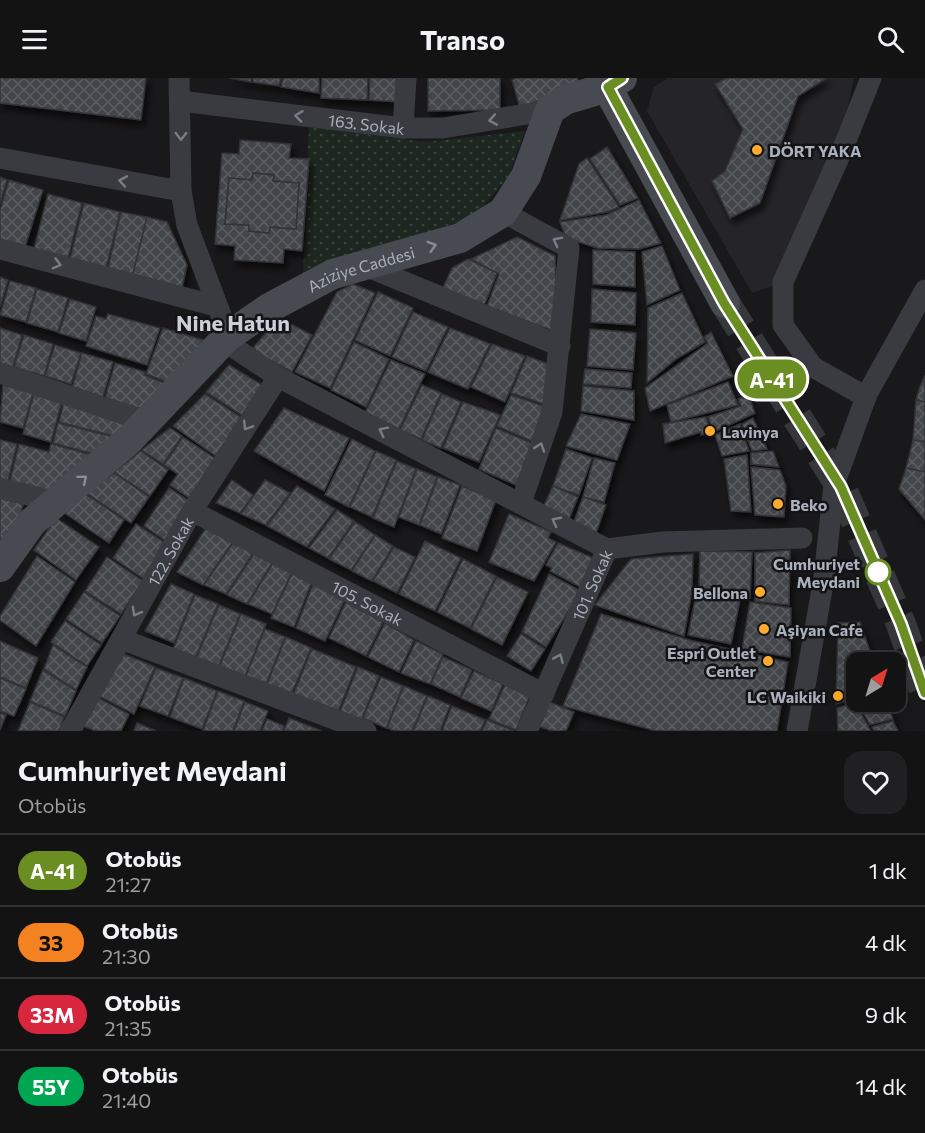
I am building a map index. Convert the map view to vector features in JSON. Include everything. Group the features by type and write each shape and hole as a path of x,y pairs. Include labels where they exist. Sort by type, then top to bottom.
{"street":[{"path":"179,78 181,191 187,225 227,337 233,347 278,377 608,549"},
{"path":"403,128 406,78"},
{"path":"866,397 813,367 807,359 783,325 783,282 841,153 871,78"},
{"path":"550,110 565,99 612,80 724,303"},
{"name":"163. Sokak","path":"180,101 403,128 443,128 550,110"},
{"name":"Aziziye Caddesi","path":"0,567 32,522 148,422 227,337 269,308 333,274 460,238 503,212 526,176 550,110"},
{"path":"0,158 181,191"},
{"path":"503,212 569,248 552,412 521,503"},
{"path":"0,249 216,306"},
{"path":"363,265 560,346"},
{"path":"797,731 824,578 834,485 866,397 925,290"},
{"path":"0,373 148,422"},
{"name":"122. Sokak","path":"70,731 192,511 278,377"},
{"path":"0,488 56,502"},
{"name":"105. Sokak","path":"192,511 544,694"},
{"name":"101. Sokak","path":"527,731 608,549 663,542 802,538"},
{"path":"121,639 366,731"}],"shaded area":[{"path":"668,78 854,78 847,110 775,285 752,293 647,111 654,87"},
{"path":"309,127 425,142 525,131 508,177 475,216 303,275"}],"building":[{"path":"0,78 146,78 141,120 0,103"},
{"path":"230,78 251,78 251,82"},
{"path":"253,78 281,78 279,86 253,82"},
{"path":"283,78 319,78 319,93 281,87"},
{"path":"322,78 368,78 367,100 321,98"},
{"path":"370,78 400,78 399,102 369,100"},
{"path":"428,78 500,78 500,110 428,111"},
{"path":"516,78 577,78 581,85 520,108 512,80"},
{"name":"DÖRT YAKA","path":"726,78 827,78 798,96 760,203 730,218 712,181 725,171 743,129 715,84"},
{"path":"240,140 291,144 289,158 309,159 302,251 284,249 283,263 234,260 235,246 215,244 222,153 239,154","holes":["253,173 274,175 273,181 299,183 296,229 270,227 269,233 249,231 249,225 225,224 229,178 252,180"]},
{"path":"607,147 638,198 620,205 590,159"},
{"path":"587,158 619,207 607,212 560,220 579,164"},
{"path":"253,173 274,175 273,181 299,183 296,229 270,227 269,233 249,231 249,225 225,224 229,178 252,180"},
{"path":"0,177 7,180 0,204"},
{"path":"9,180 43,190 25,247 0,240 0,210"},
{"path":"48,194 82,203 67,262 33,253"},
{"path":"639,200 661,243 639,249 597,248 566,238 560,222 606,215"},
{"path":"84,203 120,212 105,272 69,263"},
{"path":"121,212 147,217 132,278 107,272"},
{"path":"147,217 167,222 187,265 182,288 132,278"},
{"path":"517,237 555,256 557,320 553,331 487,306 499,274 471,259"},
{"path":"662,246 680,290 647,305 642,252"},
{"path":"593,250 635,252 635,287 593,284"},
{"path":"468,259 497,273 484,306 442,290 452,268"},
{"path":"0,277 8,280 0,307"},
{"path":"10,281 36,288 26,322 0,315"},
{"path":"353,284 375,293 330,388 295,372 337,292"},
{"path":"37,289 68,298 58,332 27,323"},
{"path":"592,289 636,293 635,325 591,322"},
{"path":"378,292 413,308 390,356 355,340"},
{"path":"682,293 705,342 676,359 647,383 648,308"},
{"path":"70,299 96,307 86,341 59,333"},
{"path":"413,312 448,327 426,371 392,357"},
{"path":"108,314 160,328 147,365 86,346 96,316 106,319"},
{"path":"279,318 312,335 292,372 264,357 253,348"},
{"path":"0,328 22,335 13,367 0,363"},
{"path":"163,328 203,340 175,385 146,374"},
{"path":"450,328 490,344 468,389 428,372"},
{"path":"590,329 636,333 633,370 587,366"},
{"path":"711,332 733,376 650,411 645,388 708,343 704,337"},
{"path":"24,335 53,344 44,376 14,367"},
{"path":"354,342 389,359 366,407 331,390"},
{"path":"492,344 525,356 505,402 471,387"},
{"path":"55,345 81,353 71,384 45,376"},
{"path":"82,353 113,362 103,397 72,388"},
{"path":"527,356 556,367 550,406 511,393"},
{"path":"391,360 425,374 399,429 365,413"},
{"path":"115,363 145,372 144,375 164,383 151,412 105,398"},
{"path":"229,365 262,385 243,416 206,392"},
{"path":"585,369 632,373 631,388 583,384"},
{"path":"925,375 925,402 916,400"},
{"path":"728,382 738,405 671,422 667,405"},
{"path":"3,385 33,393 23,428 0,422"},
{"path":"422,385 441,393 421,439 400,430"},
{"path":"583,386 634,391 634,420 581,411"},
{"path":"34,393 62,401 51,442 23,434"},
{"path":"205,394 242,418 217,457 173,426"},
{"path":"442,394 461,402 441,448 422,440"},
{"path":"511,395 549,408 534,442 497,426"},
{"path":"749,396 755,413 714,432 708,417 741,406 738,399"},
{"path":"916,400 925,402 925,442 913,440"},
{"path":"64,401 133,425 118,437 59,422"},
{"path":"463,402 500,415 479,462 443,448"},
{"path":"284,408 349,438 324,491 254,451"},
{"path":"581,414 630,424 617,460 566,446"},
{"path":"706,417 711,433 701,435 701,432 665,443 663,424"},
{"path":"753,418 767,449 752,451 742,424"},
{"path":"58,423 118,438 98,455 53,443"},
{"path":"740,424 749,451 722,456 715,435"},
{"path":"170,428 182,436 163,464 142,450"},
{"path":"496,428 534,444 516,485 479,469"},
{"path":"183,437 216,459 195,502 170,485 178,474 164,465"},
{"path":"352,439 375,451 349,507 325,495"},
{"path":"0,440 17,444 8,481 0,479"},
{"path":"913,440 925,442 925,472 906,468"},
{"path":"19,444 49,452 51,444 96,456 50,491 10,481"},
{"path":"566,449 592,458 579,495 553,486"},
{"path":"141,451 168,470 150,496 114,472"},
{"path":"376,451 396,460 372,517 350,507"},
{"path":"773,451 779,467 751,464 751,453"},
{"path":"747,455 751,512 731,511 724,459"},
{"path":"594,458 615,463 604,502 583,497"},
{"path":"397,461 416,469 394,527 373,518"},
{"path":"751,467 780,470 786,486 784,517 755,515"},
{"path":"906,468 925,472 925,520 899,489"},
{"path":"417,469 437,477 419,525 399,517"},
{"path":"114,473 149,497 131,523 85,492"},
{"path":"438,477 460,485 441,534 420,525"},
{"path":"232,480 253,495 240,513 216,503"},
{"path":"265,480 290,493 266,525 241,514"},
{"path":"297,486 335,509 307,547 267,526"},
{"path":"462,486 496,500 477,551 442,538"},
{"path":"553,486 578,497 567,524 541,512"},
{"path":"169,488 194,504 169,543 144,526"},
{"path":"84,493 124,520 109,543 60,510"},
{"path":"583,497 606,505 595,536 572,527"},
{"path":"0,498 23,504 21,513 0,544"},
{"path":"337,510 354,521 328,558 309,548"},
{"path":"509,514 551,532 548,538 556,542 534,581 489,562"},
{"path":"56,518 99,547 76,580 34,550"},
{"path":"355,522 375,535 351,570 329,559"},
{"path":"136,524 167,544 144,579 113,558"},
{"path":"206,528 232,543 203,585 177,572"},
{"path":"375,535 393,546 372,581 352,571"},
{"path":"425,541 461,558 435,611 399,594"},
{"path":"233,543 253,553 226,594 204,585"},
{"path":"558,543 598,560 582,588 550,571 552,568 546,565"},
{"path":"394,547 415,557 397,593 373,581"},
{"path":"790,550 789,605 755,601 755,553"},
{"path":"700,551 752,552 750,598 699,588"},
{"path":"254,554 272,563 247,604 227,595"},
{"path":"693,554 692,591 684,636 595,605 631,559"},
{"path":"37,556 75,582 36,646 0,620 0,616"},
{"path":"107,557 143,581 121,614 85,591"},
{"path":"463,559 496,576 470,628 437,612"},
{"path":"273,563 292,572 272,614 248,604"},
{"path":"293,572 312,581 294,627 271,618"},
{"path":"549,574 581,591 546,647 522,632"},
{"path":"497,577 528,592 502,645 471,629"},
{"path":"171,584 194,594 174,643 145,631"},
{"path":"313,584 344,601 325,641 296,628"},
{"path":"697,590 740,600 731,644 688,635"},
{"path":"84,592 120,616 102,643 66,619"},
{"path":"195,595 218,604 194,661 172,652"},
{"path":"346,602 383,622 366,656 329,638"},
{"path":"750,602 791,608 790,657 742,649"},
{"path":"219,605 240,614 217,670 195,661"},
{"path":"241,614 266,624 243,681 218,670"},
{"path":"601,614 693,641 788,662 777,731 656,731 563,706"},
{"path":"65,621 101,645 87,666 51,642"},
{"path":"860,622 870,652 846,652 846,701 836,704 838,623"},
{"path":"385,623 414,640 399,672 368,657"},
{"path":"265,629 285,637 266,684 246,676"},
{"path":"521,634 545,649 531,671 507,656"},
{"path":"286,637 311,648 291,695 267,684"},
{"path":"0,641 38,658 26,688 0,677"},
{"path":"416,641 443,654 430,684 401,673"},
{"path":"53,645 87,667 76,690 44,669"},
{"path":"312,649 356,667 337,714 293,695"},
{"path":"124,654 155,667 134,714 99,696"},
{"path":"443,657 472,670 460,697 431,684"},
{"path":"358,667 379,676 360,723 339,714"},
{"path":"156,668 183,678 168,716 140,706"},
{"path":"43,670 76,691 65,716 30,701"},
{"path":"474,671 503,684 491,711 461,698"},
{"path":"381,677 403,686 386,728 363,718"},
{"path":"0,678 26,689 14,716 0,711"},
{"path":"184,678 217,691 202,729 170,717"},
{"path":"505,685 530,695 516,730 489,719"},
{"path":"404,686 427,696 412,731 394,731 387,728"},
{"path":"218,691 244,701 233,731 203,731"},
{"path":"428,696 450,705 440,731 413,731"},
{"path":"98,698 129,714 121,731 95,731 83,726"},
{"path":"547,701 574,712 566,731 552,731 538,726"},
{"path":"30,702 64,717 59,731 18,731"},
{"path":"245,702 268,711 260,731 234,731"},
{"path":"452,706 485,720 480,731 442,731"},
{"path":"846,706 846,712 860,712 871,731 838,731 837,708"},
{"path":"863,712 890,712 893,719 870,725"},
{"path":"0,713 6,715 0,730"},
{"path":"289,718 322,731 284,731"},
{"path":"267,719 284,726 283,731 262,731"},
{"path":"487,720 514,731 482,731"},
{"path":"893,721 898,731 874,731 872,727"},
{"path":"137,723 156,731 134,731"}],"tunnel":[{"path":"725,303 841,487 901,624 925,693"}],"bus line":[{"name":"A-41","path":"622,78 608,87 724,303 841,487 901,624 925,693"}],"place":[{"name":"DÖRT YAKA","path":"757,150"},
{"name":"Lavinya","path":"710,431"},
{"name":"Beko","path":"778,504"},
{"name":"Cumhuriyet Meydani","path":"878,572"},
{"name":"Bellona","path":"760,592"},
{"name":"Aşiyan Cafe","path":"764,629"},
{"name":"Espri Outlet Center","path":"768,661"},
{"name":"LC Waikiki","path":"838,696"}],"district":[{"name":"Nine Hatun","path":"233,322"}]}
